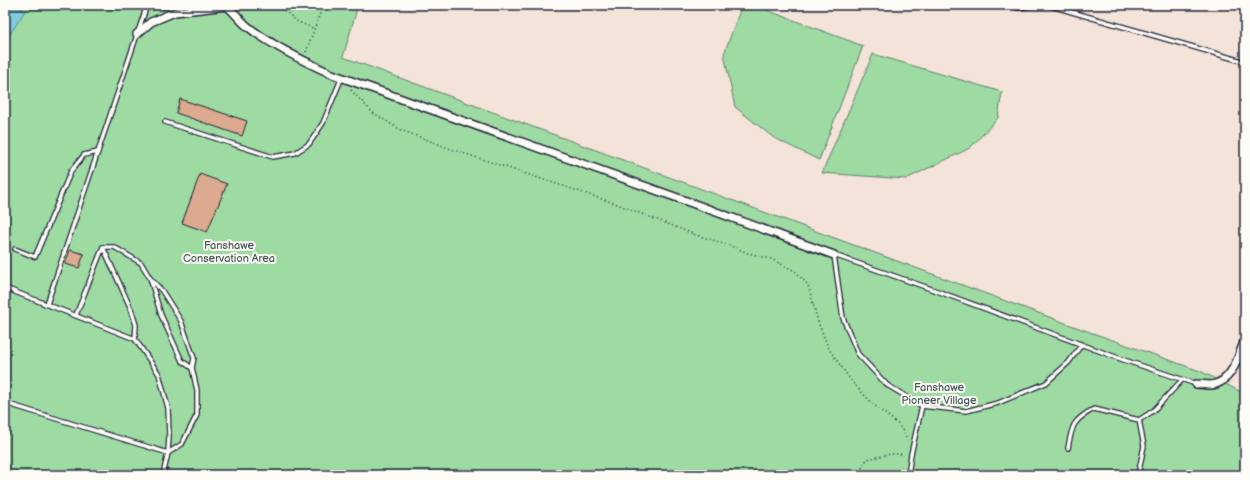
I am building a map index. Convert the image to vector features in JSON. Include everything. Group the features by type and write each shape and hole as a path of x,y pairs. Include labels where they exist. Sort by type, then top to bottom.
{"street":[{"path":"137,34 151,22 175,12 227,6 247,26 302,61 342,77 834,255"},
{"path":"1196,384 1212,385 1222,382 1229,375 1236,364 1245,339"}],"lane":[{"path":"46,304 147,5"},
{"path":"1011,5 1018,8 1033,5"},
{"path":"1048,5 1245,62"},
{"path":"165,122 273,157 295,153 309,144 323,123 342,77"},
{"path":"15,249 35,257 70,171 84,155 98,152"},
{"path":"76,316 103,247"},
{"path":"5,403 168,453 182,444 197,415 197,390 192,368 194,358 181,321 141,263 114,247 103,247"},
{"path":"103,247 131,308 136,325 135,339"},
{"path":"1082,344 1069,362 1046,383 998,403 966,411 922,406 887,385 858,354 843,318 834,255 1196,384"},
{"path":"150,278 161,315 182,360 192,368"},
{"path":"5,288 135,339 159,374 168,408 168,453 163,475"},
{"path":"1068,448 1072,429 1081,416 1094,409 1139,420 1153,411 1182,380"},
{"path":"908,475 911,454 922,406"},
{"path":"1138,475 1144,446 1139,420"}],"path":[{"path":"279,5 296,21 315,29"},
{"path":"302,61 323,5"},
{"path":"342,77 353,93 373,113 401,130 451,149 614,203 696,235 726,244 748,253 771,259 795,271 808,285 818,322 829,349 852,382 874,405 899,424 904,433 911,454 892,454 867,459 858,475"}],"green space":[{"name":"Fanshawe Conservation Area","path":"5,5 358,5 343,57 1087,331 1200,371 1245,394 1245,475 5,475"},
{"path":"742,5 753,5 863,46 819,160 774,138 735,107 724,54"},
{"path":"873,54 1002,92 998,118 970,148 906,179 822,173"}],"water":[{"path":"5,5 16,5 25,11 5,42"}],"building":[{"path":"180,99 247,121 242,136 176,113"},
{"path":"200,174 227,184 207,232 182,223"},
{"path":"70,250 84,254 79,268 65,264"}],"park label":[{"name":"Fanshawe Pioneer Village","path":"939,393"}]}
